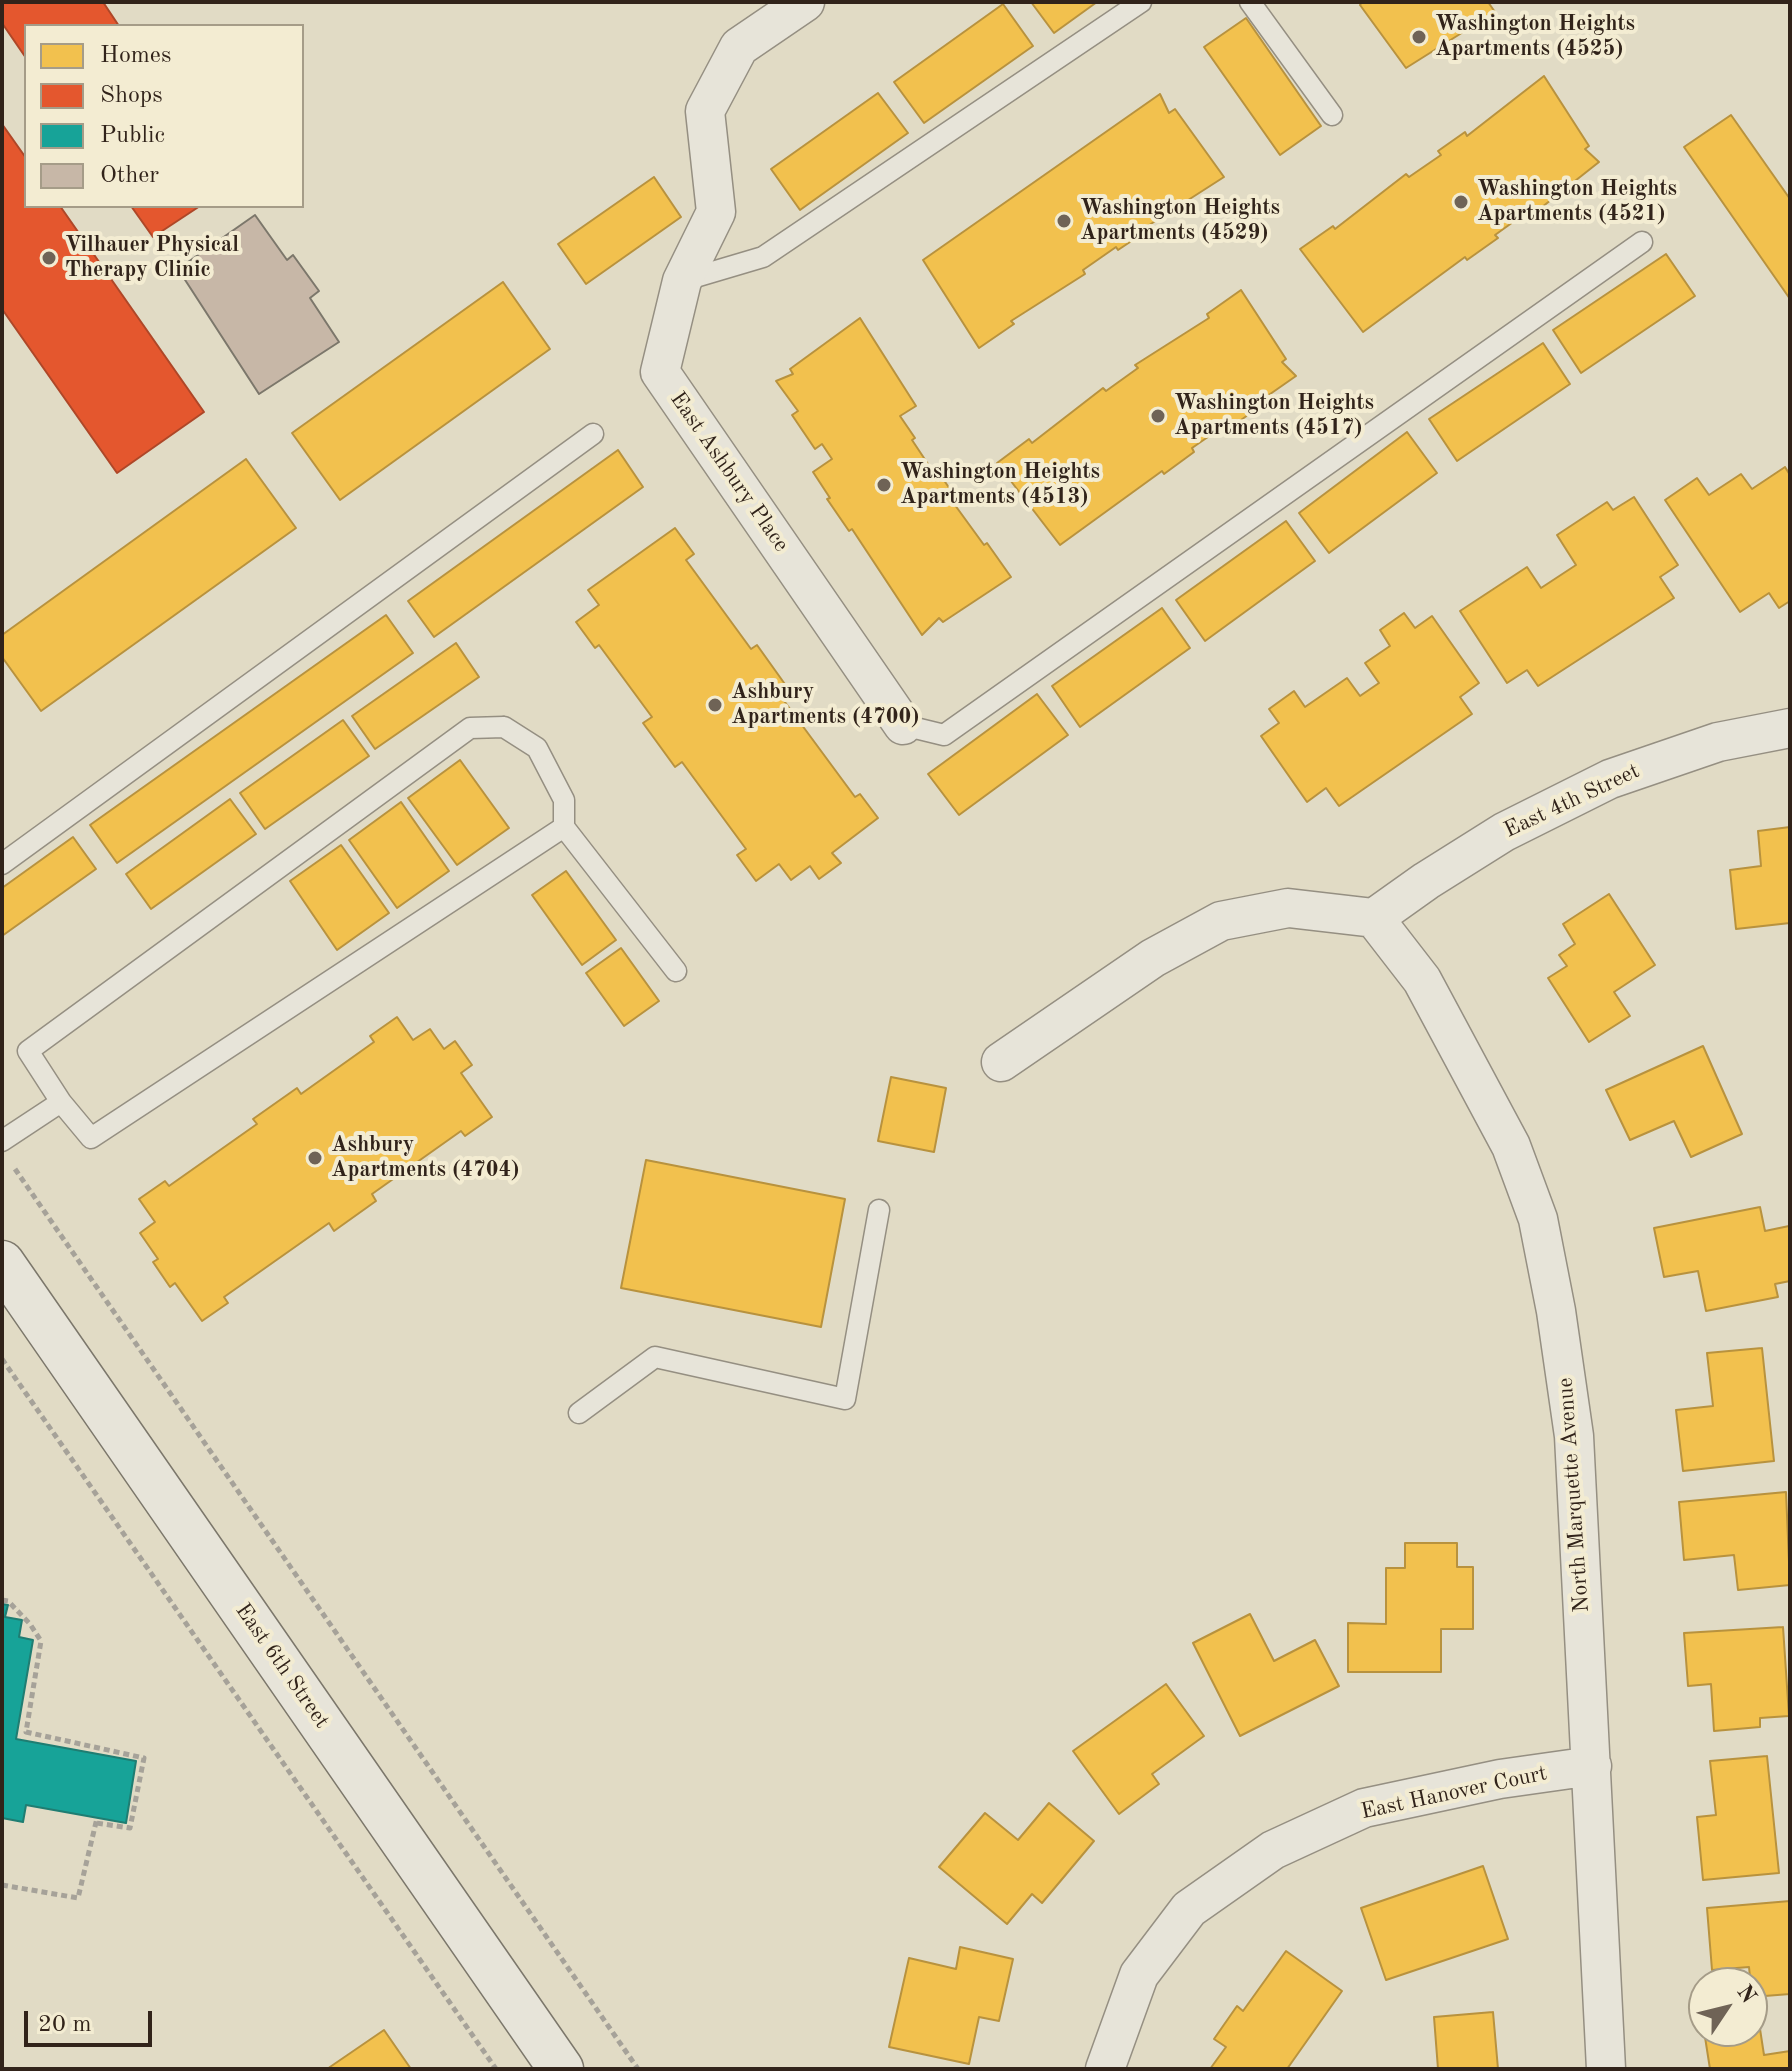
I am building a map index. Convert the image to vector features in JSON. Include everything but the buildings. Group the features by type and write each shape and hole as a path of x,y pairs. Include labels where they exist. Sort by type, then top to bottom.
{"main road":[{"name":"East 6th Street","path":"2,1263 561,2069"}],"street":[{"name":"East Ashbury Place","path":"805,2 739,47 705,111 716,212 682,281 660,372 903,725"},
{"name":"East 4th Street","path":"1374,918 1504,832 1610,779 1718,742 1790,728"},
{"path":"1001,1062 1153,958 1221,921 1288,908 1374,918"},
{"name":"North Marquette Avenue","path":"1374,918 1422,980 1511,1146 1538,1219 1556,1311 1574,1436 1606,2069"},
{"name":"East Hanover Court","path":"1105,2069 1139,1975 1189,1909 1273,1850 1364,1808 1500,1779 1592,1766"}],"lane":[{"path":"682,281 763,257 1141,2"},
{"path":"1250,2 1332,115"},
{"path":"903,725 944,735 1642,242"},
{"path":"2,864 593,434"},
{"path":"564,827 91,1138 61,1102 28,1051 470,728 504,727 537,748 564,800 564,827 676,971"},
{"path":"2,1141 61,1102"},
{"path":"579,1413 655,1357 845,1399 879,1210"}],"path":[{"path":"11,1163 638,2069"},
{"path":"2,1359 496,2069"},
{"path":"2,1600 23,1616 41,1641 26,1732 144,1758 130,1828 97,1820 78,1898 2,1885"}],"place":[{"name":"Washington Heights Apartments (4525)","path":"1419,37"},
{"name":"Washington Heights Apartments (4521)","path":"1461,202"},
{"name":"Washington Heights Apartments (4529)","path":"1064,221"},
{"name":"Vilhauer Physical Therapy Clinic","path":"49,258"},
{"name":"Washington Heights Apartments (4517)","path":"1158,416"},
{"name":"Washington Heights Apartments (4513)","path":"884,485"},
{"name":"Ashbury Apartments (4700)","path":"715,705"},
{"name":"Ashbury Apartments (4704)","path":"315,1158"}]}
